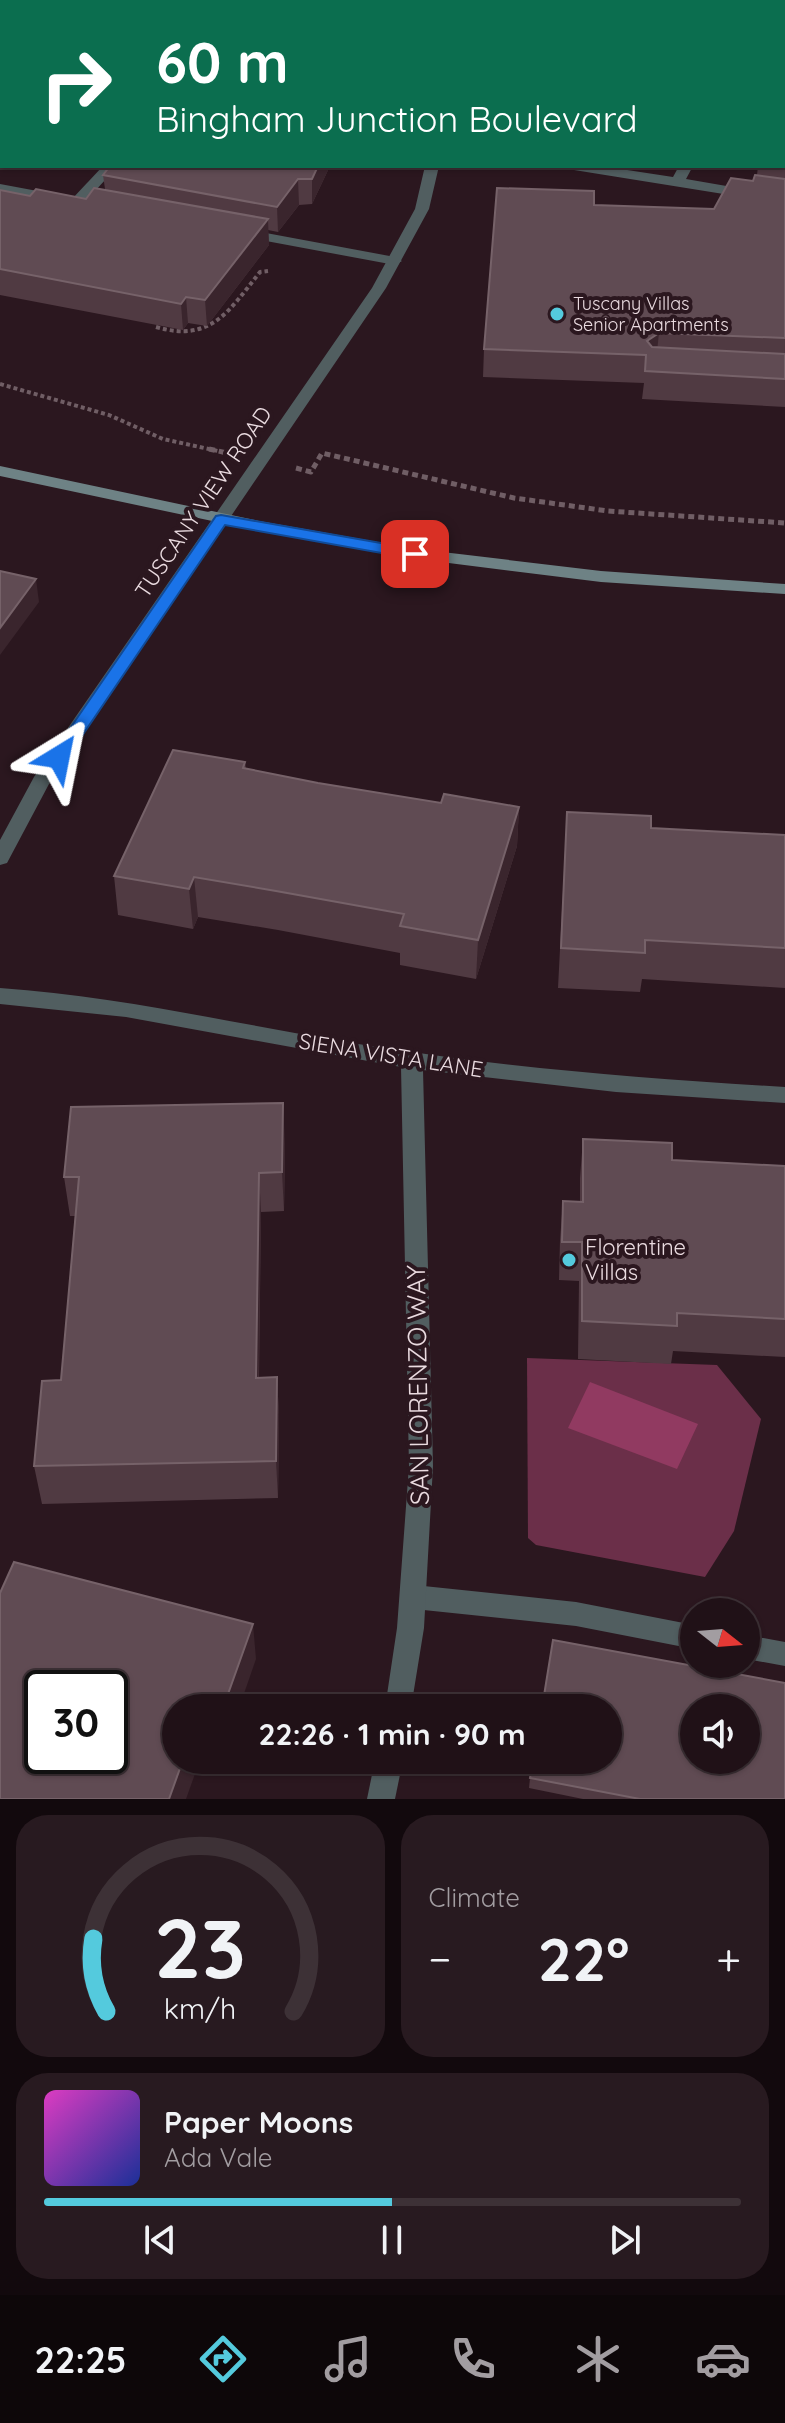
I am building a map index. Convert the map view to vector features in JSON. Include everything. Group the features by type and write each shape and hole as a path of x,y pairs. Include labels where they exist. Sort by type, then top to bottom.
{"main road":[{"path":"0,471 221,519 471,562 608,578 785,589"}],"street":[{"path":"0,188 84,203 110,168"},
{"name":"TUSCANY VIEW ROAD","path":"0,858 41,782 395,261 422,209 432,168"},
{"path":"587,168 785,200"},
{"path":"677,182 685,168"},
{"path":"224,229 395,261"},
{"name":"SIENA VISTA LANE","path":"0,996 110,1005 412,1061 697,1091 785,1095"},
{"name":"SAN LORENZO WAY","path":"400,1694 414,1597 422,1433 412,1061"},
{"path":"414,1597 576,1614 680,1634"},
{"path":"760,1650 785,1654"},
{"path":"381,1799 386,1774"}],"path":[{"path":"156,327 186,334 212,327 260,272 272,270"},
{"path":"0,384 109,415 163,439 201,448"},
{"path":"311,472 322,453 514,498 608,511 785,523"}],"shaded area":[{"path":"527,1358 717,1365 761,1419 734,1531 705,1577 536,1545 528,1538"},
{"path":"590,1382 698,1424 677,1469 568,1428"}],"building":[{"path":"108,168 317,168 312,179 298,179 277,207 103,175"},
{"name":"Tuscany Villas Senior Apartments","path":"755,175 785,179 785,338 659,333 647,341 652,347 785,354 785,379 645,371 646,355 484,349 497,188 594,191 594,205 714,209 731,178 753,181"},
{"path":"94,188 268,219 205,300 186,297 181,304 0,269 0,190 30,196 36,189 86,199"},
{"path":"0,571 36,579 0,628"},
{"path":"173,750 245,762 243,768 318,783 441,803 444,794 519,807 478,940 400,926 404,914 276,891 194,877 189,889 114,876"},
{"path":"567,812 651,816 651,828 785,835 785,948 645,940 645,953 561,948"},
{"path":"283,1103 282,1172 259,1173 256,1378 277,1377 276,1461 34,1466 42,1381 61,1380 79,1177 64,1177 71,1107"},
{"path":"583,1139 672,1143 672,1160 785,1166 785,1319 677,1313 677,1326 582,1321 582,1242 562,1242 563,1201 583,1202"},
{"path":"14,1562 253,1624 228,1694 162,1694 162,1774 178,1774 169,1799 0,1799 0,1593"},
{"path":"553,1640 680,1664 680,1678 758,1678 785,1683 785,1799 640,1799 530,1778 531,1774 622,1774 622,1694 544,1694"}],"place":[{"name":"Tuscany Villas Senior Apartments","path":"557,314"},
{"name":"Florentine Villas","path":"569,1260"}],"route":[{"path":"59,757 221,519 415,554"}]}
